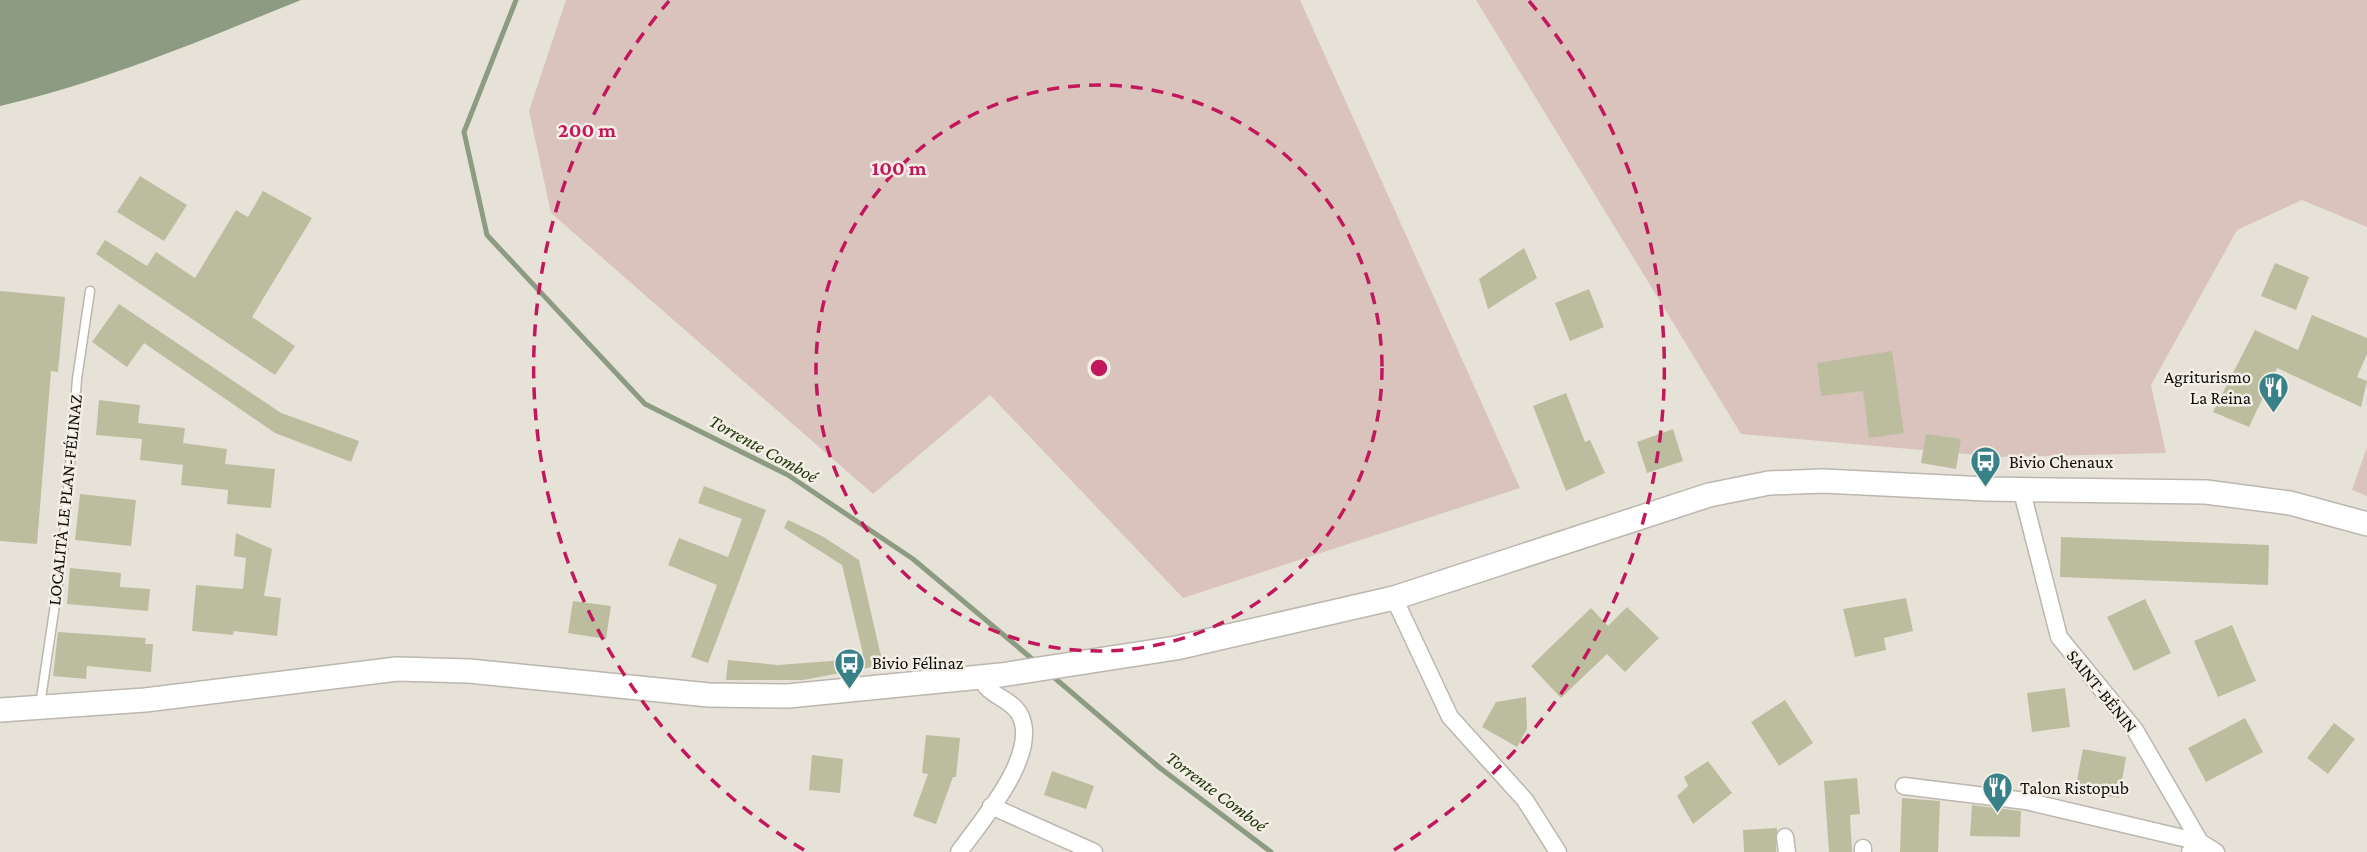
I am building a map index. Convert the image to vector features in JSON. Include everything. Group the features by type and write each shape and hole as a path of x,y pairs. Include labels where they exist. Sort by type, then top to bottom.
{"main road":[{"path":"0,710 145,700 397,669 469,671 709,695 788,696 991,676 1176,648 1394,598 1709,495 1769,483 1824,481 2206,492 2290,503 2367,524"}],"street":[{"name":"SAINT-BÉNIN","path":"2021,488 2059,637 2135,730 2195,847"},
{"path":"1394,598 1450,717 1525,800 1558,852"},
{"path":"959,852 1017,768 1024,725 1018,710 984,687 991,676"},
{"name":"SAINT-BÉNIN","path":"1904,786 2026,801 2216,852"},
{"path":"991,806 1094,852"}],"lane":[{"name":"LOCALITÀ LE PLAN-FÉLINAZ","path":"39,708 63,551 77,379 90,291"}],"shaded area":[{"path":"0,0 301,0 115,72 0,106"},
{"path":"566,0 1300,0 1520,488 1183,598 990,395 873,494 551,213 529,111"},
{"path":"1476,0 2367,0 2367,227 2302,200 2237,230 2151,385 2166,453 2000,457 1741,434"},
{"path":"2367,447 2367,496 2352,490"}],"building":[{"path":"140,176 187,205 164,241 117,212"},
{"path":"263,191 312,218 252,317 295,346 275,375 96,254 105,240 147,266 156,252 195,278 236,210 248,217"},
{"path":"1524,248 1537,278 1488,309 1479,279"},
{"path":"2275,263 2309,277 2296,310 2261,296"},
{"path":"1589,289 1604,327 1570,341 1555,303"},
{"path":"0,291 65,297 58,372 51,371 37,544 0,541"},
{"path":"119,304 281,413 359,441 351,462 275,433 144,343 127,367 92,342"},
{"path":"2312,315 2367,338 2367,354 2357,377 2367,381 2361,407 2277,368 2249,427 2213,412 2255,330 2298,350"},
{"path":"1892,351 1904,433 1869,438 1863,391 1821,396 1817,363"},
{"path":"1566,393 1585,442 1590,440 1605,473 1566,491 1533,406"},
{"path":"99,400 140,405 138,423 185,428 183,443 227,449 225,464 275,469 271,508 227,504 228,490 181,485 183,465 140,460 142,439 96,435"},
{"path":"1673,429 1683,461 1647,473 1637,442"},
{"path":"1926,434 1961,439 1956,469 1921,463"},
{"path":"704,486 766,510 708,663 691,657 717,585 668,565 679,538 728,557 742,519 698,503"},
{"path":"80,494 136,500 131,546 75,540"},
{"path":"788,520 822,536 859,560 883,665 803,680 726,680 728,660 778,665 831,661 863,654 842,565 784,528"},
{"path":"236,533 272,549 264,596 281,598 277,636 234,631 233,635 192,631 196,585 243,589 246,558 234,556"},
{"path":"2061,537 2269,545 2268,585 2060,577"},
{"path":"70,568 121,573 120,587 150,589 148,611 67,604"},
{"path":"1906,598 1913,631 1884,638 1886,650 1855,657 1843,609"},
{"path":"2145,599 2171,653 2134,671 2107,617"},
{"path":"573,601 611,606 606,639 568,633"},
{"path":"1627,607 1659,638 1625,672 1607,654 1561,698 1531,666 1591,608 1608,626"},
{"path":"2232,625 2256,681 2218,697 2194,641"},
{"path":"58,632 146,638 145,644 153,644 151,672 87,666 86,679 53,676"},
{"path":"2065,688 2070,727 2032,732 2027,693"},
{"path":"1526,697 1527,729 1517,747 1482,727 1496,702"},
{"path":"1785,700 1813,743 1779,766 1751,722"},
{"path":"2245,718 2263,752 2206,782 2188,748"},
{"path":"2334,723 2355,739 2328,774 2307,758"},
{"path":"926,735 960,738 956,777 953,777 936,824 913,816 928,774 922,773"},
{"path":"2083,749 2126,757 2119,798 2075,790"},
{"path":"812,755 843,759 840,793 809,790"},
{"path":"1708,761 1732,793 1693,824 1677,796 1688,786 1684,777"},
{"path":"1052,771 1094,786 1086,809 1044,795"},
{"path":"1857,778 1860,814 1850,815 1852,852 1829,852 1824,781"},
{"path":"1902,798 1940,801 1938,852 1900,852"},
{"path":"1972,805 2021,811 2020,837 1970,836"},
{"path":"1777,828 1776,852 1744,852 1743,830"}],"waterway":[{"name":"Torrente Comboé","path":"516,0 464,132 487,235 645,404 788,475 913,559 1037,663"},
{"name":"Torrente Comboé","path":"1050,674 1160,768 1271,852"}],"place":[{"name":"Agriturismo La Reina","path":"2274,414"},
{"name":"Bivio Chenaux","path":"1986,489"},
{"name":"Bivio Félinaz","path":"849,690"},
{"name":"Talon Ristopub","path":"1997,815"}]}
